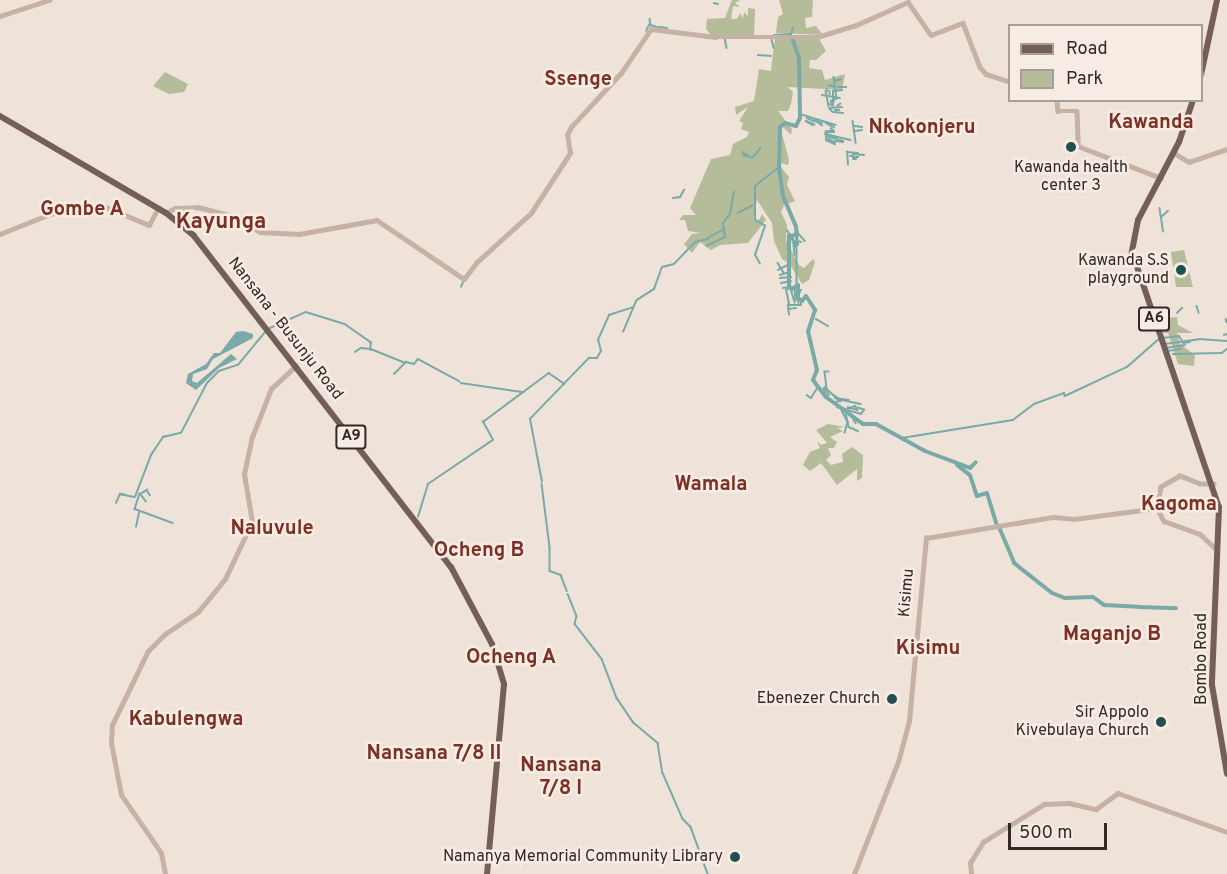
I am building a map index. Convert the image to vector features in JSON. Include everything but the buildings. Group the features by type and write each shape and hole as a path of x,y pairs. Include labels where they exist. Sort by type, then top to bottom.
{"main road":[{"path":"1203,65 1216,0"},
{"name":"A6","path":"1192,102 1174,153 1136,226 1132,261 1214,484"},
{"name":"Nansana - Busunju Road","path":"0,116 166,213 203,245 450,566 498,658 505,694 487,874"},
{"name":"Bombo Road","path":"1214,484 1219,507 1220,544 1212,693 1227,774"}],"street":[{"path":"0,16 49,0"},
{"path":"166,213 175,208 198,207 240,218 260,232 299,234 374,219 464,279 477,262 535,208 571,151 567,135 571,127 621,73 651,29 716,37 820,36 854,26 908,2 931,35 963,23 980,67 986,74 1008,81"},
{"path":"1057,102 1058,111 1077,111 1078,146 1161,178"},
{"path":"1174,153 1189,162 1227,149"},
{"path":"0,234 50,214 101,205 140,225 149,225 158,208"},
{"path":"165,874 161,853 121,795 111,743 112,724 148,651 165,634 198,612 225,579 252,522 244,474 251,440 271,389 296,366"},
{"path":"1214,484 1199,484 1180,476 1161,488 1157,508 1164,521 1200,534 1219,551"},
{"name":"Kisimu","path":"854,874 898,762 909,721 926,538 1053,517 1074,519 1157,508"},
{"path":"971,874 970,863 983,842 1044,804 1069,803 1096,808 1118,794 1227,832"}],"green space":[{"path":"732,0 740,0 735,3 740,7 733,6 731,19 737,19 740,13 743,18 744,12 748,16 748,8 755,9 754,37 711,35 706,29 707,19 725,18"},
{"path":"779,0 813,0 812,17 805,18 806,28 816,26 823,35 776,33 778,17 783,14"},
{"path":"775,37 818,37 826,51 816,60 810,60 809,68 822,70 825,80 845,74 842,90 788,87 793,92 791,104 788,111 778,111 792,129 791,135 783,127 781,130 789,160 788,165 781,163 781,167 789,177 787,185 795,201 784,205 781,212 787,225 786,240 799,265 804,268 813,259 815,262 809,280 802,284 789,263 782,259 774,241 772,223 757,200 753,220 758,222 762,214 766,220 748,243 720,245 711,250 700,242 692,253 684,244 692,234 701,233 688,231 685,220 679,220 683,215 696,215 690,208 711,159 730,155 733,144 747,137 749,132 741,129 743,123 739,121 748,107 736,115 735,107 754,101 759,69 771,71"},
{"path":"165,72 188,84 184,92 169,94 153,86"},
{"name":"Kawanda S.S playground","path":"1184,250 1193,287 1176,287 1171,252"},
{"path":"1177,317 1178,325 1193,333 1177,333 1180,344 1195,355 1194,366 1178,364 1168,333 1159,333 1164,332 1162,319"},
{"path":"828,424 845,427 837,428 843,431 830,437 837,442 834,448 828,448 831,455 826,460 831,465 843,462 842,454 852,447 863,455 862,478 857,481 857,469 837,485 821,463 810,471 803,465 810,452 820,448 817,441 821,445 827,443 816,430"}],"water":[{"path":"243,331 253,334 253,338 213,359 207,369 193,374 192,381 197,383 231,354 237,359 219,368 196,390 186,383 188,374 206,364 214,353 220,353 236,332"}],"waterway":[{"path":"714,3 718,4"},
{"path":"650,19 651,25 657,27"},
{"path":"646,31 649,25"},
{"path":"659,27 667,28"},
{"path":"774,35 791,34 793,28"},
{"path":"792,37 799,58 800,118 796,126 785,123 780,127 779,168 783,196 796,226 797,235 789,236 789,286 792,289 798,285 798,298 802,301 806,296 815,310 808,331 817,370 813,380 826,397 863,424 876,424 925,451 970,468 976,462"},
{"path":"725,38 727,48"},
{"path":"772,40 774,48"},
{"path":"758,55 771,56"},
{"path":"834,77 837,99"},
{"path":"834,81 841,79"},
{"path":"829,85 835,87"},
{"path":"838,87 846,87"},
{"path":"833,96 833,91 842,90"},
{"path":"826,91 829,106"},
{"path":"822,95 840,98"},
{"path":"829,104 833,105 833,97"},
{"path":"832,106 835,98"},
{"path":"829,108 842,107"},
{"path":"830,109 833,112"},
{"path":"834,112 843,113"},
{"path":"800,114 835,125"},
{"path":"807,118 814,121"},
{"path":"815,120 822,125"},
{"path":"806,121 813,125"},
{"path":"806,121 814,124"},
{"path":"815,121 822,123"},
{"path":"853,121 856,143"},
{"path":"826,123 834,127"},
{"path":"855,126 862,127"},
{"path":"831,128 834,131 826,132 834,132"},
{"path":"855,131 862,130"},
{"path":"825,134 850,140"},
{"path":"826,134 836,137"},
{"path":"826,136 843,141"},
{"path":"826,138 835,142"},
{"path":"826,140 835,144"},
{"path":"836,141 843,142"},
{"path":"752,158 761,148"},
{"path":"743,152 750,157"},
{"path":"848,165 847,152 858,153"},
{"path":"853,154 864,155"},
{"path":"853,157 858,157"},
{"path":"760,264 755,255 765,226 755,220 755,186 779,167"},
{"path":"673,198 680,197 684,190"},
{"path":"706,246 725,237 723,223 730,214 734,192"},
{"path":"738,213 752,206"},
{"path":"1160,208 1161,216"},
{"path":"1163,232 1161,217 1168,211"},
{"path":"796,226 797,234"},
{"path":"795,235 796,227"},
{"path":"708,238 724,229"},
{"path":"787,230 792,237 789,249"},
{"path":"799,234 805,241"},
{"path":"793,235 795,255"},
{"path":"797,235 797,284"},
{"path":"796,241 798,245 797,236"},
{"path":"637,300 654,289 662,267 674,264 695,242 708,239"},
{"path":"795,241 795,247"},
{"path":"797,241 801,242"},
{"path":"778,263 784,273"},
{"path":"778,270 788,265"},
{"path":"780,275 790,272"},
{"path":"780,278 791,277"},
{"path":"461,287 464,280"},
{"path":"781,283 791,281"},
{"path":"783,288 790,287"},
{"path":"795,287 796,300"},
{"path":"789,304 786,290 790,288"},
{"path":"791,289 795,302"},
{"path":"798,298 799,303"},
{"path":"789,315 788,305 801,305 801,300"},
{"path":"623,332 636,301"},
{"path":"1197,306 1199,313"},
{"path":"542,482 530,419 589,358 597,358 601,351 598,340 609,315 633,307"},
{"path":"788,309 796,308"},
{"path":"1177,313 1182,308"},
{"path":"270,328 306,312 345,324 371,342 371,350"},
{"path":"816,319 828,326"},
{"path":"135,497 151,455 163,437 181,433 207,383 219,371 238,365 266,331"},
{"path":"1163,338 1179,336 1182,340"},
{"path":"902,438 1013,420 1034,404 1064,393 1065,396 1127,367 1159,339"},
{"path":"1165,344 1199,339 1227,341"},
{"path":"1183,343 1190,342"},
{"path":"1166,348 1185,345"},
{"path":"355,352 361,348 371,349 404,362"},
{"path":"1168,351 1181,349"},
{"path":"1173,354 1222,353 1227,349"},
{"path":"394,374 406,362 414,364 418,359 459,381"},
{"path":"829,372 825,372 827,389 840,401"},
{"path":"418,517 428,484 493,440 483,422 549,373 565,384"},
{"path":"461,383 523,392"},
{"path":"807,395 811,398 818,387"},
{"path":"825,387 829,395"},
{"path":"824,388 827,397 838,405"},
{"path":"834,395 841,400"},
{"path":"835,398 849,400"},
{"path":"836,402 842,400 861,404"},
{"path":"838,406 846,409"},
{"path":"848,409 855,406 858,410"},
{"path":"837,407 861,414 864,410 858,408"},
{"path":"848,407 857,410"},
{"path":"847,410 851,416"},
{"path":"842,411 848,422 845,433"},
{"path":"846,413 849,427 858,431"},
{"path":"853,418 856,423"},
{"path":"957,465 970,475 977,496 987,493 997,525"},
{"path":"542,484 550,547"},
{"path":"142,493 147,490 150,495"},
{"path":"120,494 134,497"},
{"path":"116,503 120,494 126,495"},
{"path":"146,502 140,494 135,509 173,523"},
{"path":"136,527 139,513"},
{"path":"999,527 1014,563 1052,593 1065,598 1093,597 1104,605 1138,607"},
{"path":"550,548 550,571 561,575 567,591"},
{"path":"568,594 577,616 575,624 602,659 617,698 633,722 658,743 663,773 683,819 691,827 708,874"},
{"path":"1139,607 1176,608"}],"place":[{"name":"Kawanda health center 3","path":"1071,147"},
{"name":"Kawanda S.S playground","path":"1181,270"},
{"name":"Ebenezer Church","path":"892,699"},
{"name":"Sir Appolo Kivebulaya Church","path":"1161,722"},
{"name":"Namanya Memorial Community Library","path":"735,857"}],"district":[{"name":"Ssenge","path":"578,80"},
{"name":"Kawanda","path":"1151,123"},
{"name":"Nkokonjeru","path":"922,128"},
{"name":"Gombe A","path":"82,210"},
{"name":"Kayunga","path":"221,223"},
{"name":"Wamala","path":"711,485"},
{"name":"Kagoma","path":"1179,505"},
{"name":"Naluvule","path":"272,529"},
{"name":"Ocheng B","path":"479,551"},
{"name":"Maganjo B","path":"1112,635"},
{"name":"Kisimu","path":"928,649"},
{"name":"Ocheng A","path":"511,658"},
{"name":"Kabulengwa","path":"186,720"},
{"name":"Nansana 7/8 II","path":"434,754"},
{"name":"Nansana 7/8 I","path":"561,778"}]}
